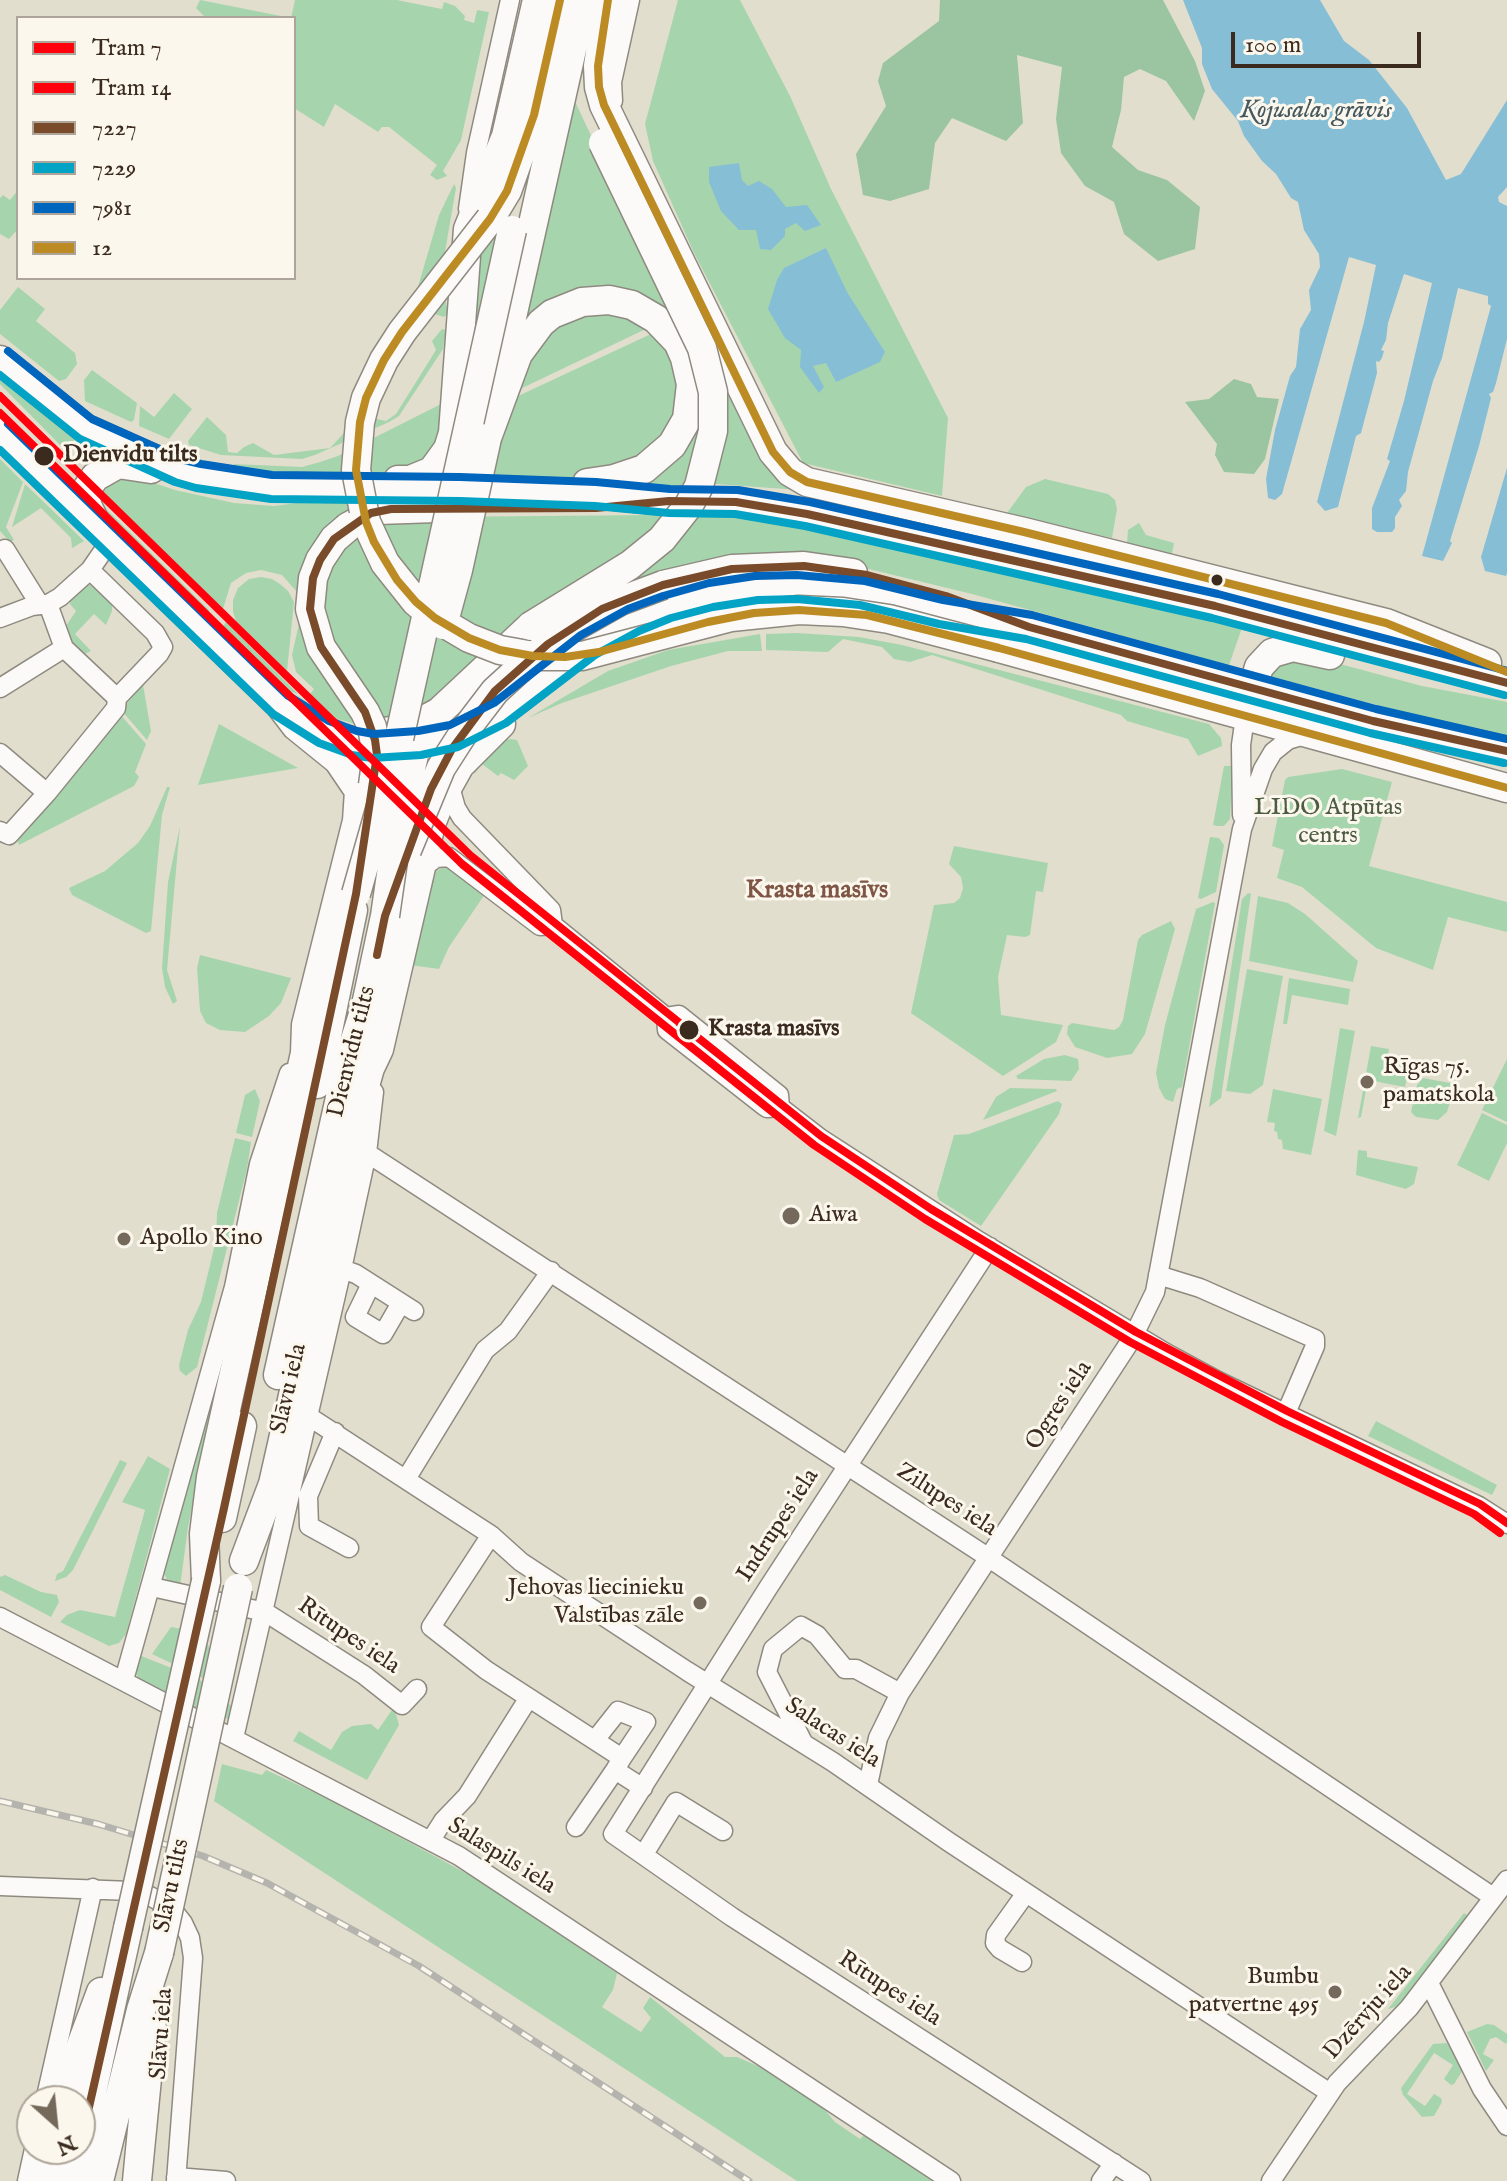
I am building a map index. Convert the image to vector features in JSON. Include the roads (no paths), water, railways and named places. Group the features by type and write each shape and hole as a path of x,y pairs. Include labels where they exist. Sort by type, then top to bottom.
{"highway":[{"path":"537,0 506,136 500,228 411,320 384,360 366,398 360,422 356,470 366,522 385,563 416,602 469,638 500,650 533,656 582,656 731,617 799,610 889,619 1507,788"},
{"path":"338,486 421,476 432,471 448,449 507,191 534,115 560,0"},
{"path":"585,0 579,53 583,99 611,139 780,462 797,477 807,482 1386,623 1507,672"},
{"name":"Dienvidu tilts","path":"241,1575 254,1484 335,1060 350,884 395,757 500,228 585,0"},
{"path":"280,705 303,709 343,727 368,733 411,727 439,712 531,626 630,565 662,539 689,505 699,486 713,431 713,392 702,348 611,139 598,77 608,0"},
{"name":"Dienvidu tilts","path":"206,1581 335,1060 366,1005 398,914 398,826 487,438 503,352 500,228"},
{"path":"487,438 518,354 529,337 552,314 582,302 609,300 645,311 670,331 678,342 689,372 691,394 687,419 672,445 653,463 634,474 520,493"},
{"path":"0,360 86,429 180,471"},
{"path":"0,433 280,705 296,726 338,760 359,791 350,884"},
{"path":"105,535 89,511 86,490 102,471 118,464 271,487 338,486 596,494 669,501 736,502 799,495 894,503"},
{"path":"206,1581 204,1534 211,1477 305,1053 306,1025 350,884 377,755 365,712 321,647 310,609 313,578 320,560 334,539 348,527 371,513 391,509 596,508 669,501"},
{"path":"736,502 807,514 1215,606 1507,685"},
{"path":"241,1575 273,1484 355,1121 379,1049 398,914 414,829 441,768 495,691 567,631 620,601 663,585 732,569 804,566 867,575 933,592 1029,627 1373,721 1507,751"},
{"path":"280,705 324,732 373,746 420,743 454,736 500,713 588,645 634,620 687,601 757,588 829,588 1029,627"},
{"path":"1245,717 1259,667 1265,659 1283,648 1293,647 1369,666 1507,685"},
{"path":"398,914 421,869 431,824 449,783 460,765 496,730 528,692"},
{"path":"1373,721 1438,747 1484,760 1507,773"},
{"path":"350,884 353,861 370,855 399,861 412,878 398,914"},
{"name":"Slāvu tilts","path":"99,2181 141,2010 159,1953 241,1575"},
{"name":"Slāvu tilts","path":"94,2085 206,1581"},
{"path":"71,2085 90,2019 128,1928"},
{"path":"137,2181 159,1953"},
{"path":"119,2181 126,2074"}],"street":[{"path":"500,228 469,195 510,0"},
{"path":"611,139 612,82 630,0"},
{"path":"0,618 60,597 90,570 105,535"},
{"path":"5,549 44,604 64,648 117,698"},
{"path":"0,831 9,835 47,793 116,708 117,698 163,647 155,633 90,570"},
{"path":"125,604 154,584"},
{"path":"0,688 64,648"},
{"name":"Ogres iela","path":"1242,829 1241,745 1245,717"},
{"name":"Ogres iela","path":"868,1785 878,1738 900,1693 1135,1335 1155,1292 1242,829 1263,769 1273,752 1288,740 1308,734"},
{"path":"0,753 47,793"},
{"path":"449,783 462,818 551,910 553,925 666,1017 667,1030 674,1036 767,1108 780,1107 820,1138 1135,1335 1218,1381 1479,1506 1506,1527"},
{"path":"421,869 436,858 449,857 540,926 553,925"},
{"path":"124,1680 234,1287 259,1164 306,1025"},
{"name":"Slāvu iela","path":"234,1738 367,1153 379,1049"},
{"name":"Zilupes iela","path":"367,1153 848,1465 1493,1897"},
{"name":"Indrupes iela","path":"613,1834 990,1247"},
{"path":"342,1269 356,1274 408,1307 383,1334 355,1317 371,1284"},
{"path":"406,1479 485,1350 508,1331 551,1271"},
{"path":"1158,1275 1200,1288 1315,1339 1315,1346 1286,1413"},
{"name":"Salacas iela","path":"308,1416 491,1535 521,1562 868,1785 1330,2093"},
{"path":"335,1432 308,1496 309,1526 349,1548"},
{"path":"491,1535 431,1627 462,1653 528,1699 595,1740 643,1788"},
{"name":"Rītupes iela","path":"152,1587 265,1612 364,1675 402,1705 417,1689"},
{"name":"Salaspils iela","path":"0,1617 431,1840 499,1881 951,2181"},
{"path":"804,1744 767,1672 773,1649 801,1626 817,1635 845,1669 856,1669 900,1693"},
{"path":"431,1840 443,1821 467,1796 528,1699"},
{"path":"576,1827 646,1722 618,1711 595,1740"},
{"path":"644,1854 676,1802 723,1831"},
{"name":"Rītupes iela","path":"613,1834 732,1917 1141,2181"},
{"name":"Dzērvju iela","path":"1271,2181 1330,2093 1429,1983 1507,1880"},
{"name":"Slāvu iela","path":"0,1886 93,1888 150,1896 172,1909 190,1938 193,1958 176,2179"},
{"path":"49,2085 93,1888"},
{"path":"1022,1962 995,1943 996,1935 1026,1893"},
{"path":"1429,1983 1478,2081 1507,2126"},
{"path":"1101,2181 1114,2163"},
{"path":"176,2179 226,2181"}],"water":[{"name":"Kojusalas grāvis","path":"1183,0 1320,0 1344,41 1369,60 1407,108 1446,180 1461,174 1507,100 1507,187 1498,197 1499,202 1507,206 1507,339 1496,383 1489,394 1491,398 1450,541 1452,543 1443,561 1422,556 1491,306 1488,296 1458,288 1442,358 1408,472 1406,491 1399,500 1402,506 1395,517 1395,528 1392,532 1377,532 1372,529 1372,508 1390,461 1387,459 1432,283 1404,274 1388,323 1382,358 1376,361 1377,373 1361,433 1356,436 1338,507 1325,511 1317,502 1376,265 1349,257 1282,494 1275,500 1268,498 1266,479 1275,430 1290,376 1296,367 1300,329 1311,310 1309,290 1320,267 1319,254 1304,230 1298,202 1291,198 1276,174 1262,161 1244,136 1238,121 1212,89 1202,64 1202,48"},
{"path":"739,163 742,180 748,186 759,181 772,189 786,207 807,205 821,225 805,231 796,223 785,229 785,236 771,250 760,249 756,230 739,230 721,211 709,182 709,167"},
{"path":"826,248 847,292 885,352 880,362 836,382 826,363 813,366 824,387 819,393 800,367 801,350 785,338 768,309 784,268"},
{"path":"1507,468 1506,576 1485,571 1481,557"}],"railway":[{"path":"0,1801 98,1824 203,1856 267,1883 419,1966 749,2181"}],"tram line":[{"name":"7","path":"0,396 470,855 821,1136 931,1209 1136,1332 1287,1411 1480,1504 1507,1523"},
{"name":"14","path":"0,413 462,864 814,1145 925,1219 1130,1342 1282,1422 1474,1514 1500,1533"}],"place":[{"name":"Dienvidu tilts","path":"44,456"},
{"name":"Krasta masīvs","path":"689,1030"},
{"name":"Rīgas 75. pamatskola","path":"1367,1082"},
{"name":"Aiwa","path":"791,1216"},
{"name":"Apollo Kino","path":"124,1239"},
{"name":"Jehovas liecinieku Valstības zāle","path":"700,1603"},
{"name":"Bumbu patvertne 495","path":"1335,1992"}],"district":[{"name":"Krasta masīvs","path":"817,892"}],"park label":[{"name":"LIDO Atpūtas centrs","path":"1328,823"}]}
